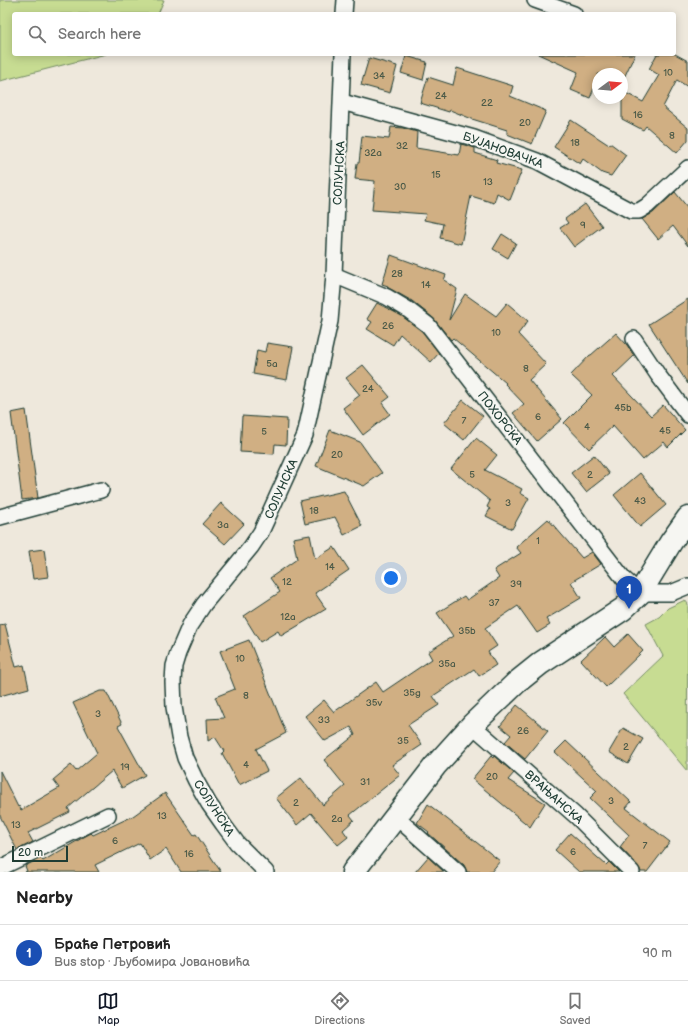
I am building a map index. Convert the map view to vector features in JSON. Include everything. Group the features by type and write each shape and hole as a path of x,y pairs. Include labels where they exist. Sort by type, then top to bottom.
{"street":[{"path":"344,12 345,0"},
{"path":"535,0 568,12"},
{"name":"СОЛУНСКА","path":"266,872 237,843 223,824 196,781 185,758 179,737 174,707 174,666 178,652 190,625 204,604 251,547 261,532 305,435 330,321 334,275 344,56"},
{"name":"БУЈАНОВАЧКА","path":"342,102 474,138 537,161 631,211 639,211 647,206 688,168"},
{"name":"ПОХОРСКА","path":"334,275 387,298 407,309 428,325 624,579 640,593"},
{"path":"634,339 658,375 688,415"},
{"path":"0,517 101,490"},
{"path":"353,872 435,766 472,725 516,683 541,662 617,613 640,593 671,542 688,518"},
{"path":"640,593 671,593 688,586"},
{"name":"ВРАЊАНСКА","path":"472,725 576,816 632,872"},
{"path":"0,868 108,815"},
{"path":"396,817 458,872"}],"green space":[{"path":"0,0 164,0 159,12 12,12 12,56 98,56 0,81"},
{"path":"685,600 688,604 687,771 623,694 663,656 646,624 659,617 668,608"}],"building":[{"path":"676,55 688,61 688,87 677,80 663,107 688,128 688,140 677,153 646,126 643,130 622,119 622,104 628,104 628,94 643,102 659,75 649,69 656,56 676,56"},
{"path":"406,56 427,62 423,80 401,73"},
{"path":"542,56 634,56 628,69 592,68 592,93 590,98 571,90 578,72"},
{"path":"369,58 397,66 390,93 361,85"},
{"path":"457,68 513,86 510,96 546,111 532,144 507,134 507,130 472,119 450,110 449,112 420,103 428,77 453,85"},
{"path":"571,120 609,145 610,143 626,155 611,176 602,173 583,159 580,164 554,147"},
{"path":"391,127 403,128 417,132 416,148 459,155 461,144 475,148 475,153 497,160 496,163 522,170 510,200 497,193 494,203 471,196 461,244 440,238 443,224 424,220 426,214 372,210 375,181 355,179 357,163 359,163 362,136 389,139"},
{"path":"675,192 688,208 688,246 673,226 658,239 642,219 653,213"},
{"path":"585,204 602,226 574,247 560,228 568,223 565,219"},
{"path":"502,234 516,243 508,258 493,249"},
{"path":"391,255 446,275 444,280 457,289 449,320 465,294 496,316 507,303 528,321 518,334 546,364 529,380 562,419 537,441 513,413 524,404 505,384 506,383 453,338 451,340 433,318 412,301 387,287 388,286 382,284"},
{"path":"688,299 688,384 649,324"},
{"path":"377,303 402,316 422,331 439,353 431,362 400,334 393,345 367,329 372,322 367,319"},
{"path":"616,333 627,345 634,356 613,376 651,416 663,405 685,430 668,447 664,442 643,460 613,426 589,449 564,423 592,395 571,375 590,355"},
{"path":"267,343 293,347 287,380 253,374 257,350 265,352"},
{"path":"363,365 390,397 382,403 390,414 363,435 343,408 360,395 346,378"},
{"path":"463,400 483,416 464,440 444,423"},
{"path":"26,410 38,498 22,500 11,413"},
{"path":"242,416 287,419 286,445 275,444 274,454 240,452"},
{"path":"330,430 360,442 382,473 364,486 316,466"},
{"path":"476,438 497,455 485,470 522,489 520,493 529,498 512,529 486,516 490,509 487,507 490,501 451,469"},
{"path":"594,455 609,474 586,492 571,473"},
{"path":"640,473 666,505 640,527 614,495"},
{"path":"344,491 362,526 344,535 335,517 305,524 300,501"},
{"path":"221,503 244,524 225,544 202,524"},
{"path":"548,519 582,558 592,552 601,564 571,582 581,598 546,619 550,625 537,633 518,606 485,628 497,646 488,652 496,665 479,676 474,669 433,696 439,705 408,725 422,745 392,765 400,775 350,815 354,820 343,830 348,837 338,845 311,813 297,825 276,798 301,778 323,805 345,786 324,760 355,735 351,727 325,741 305,716 324,700 334,712 376,682 383,692 432,659 428,652 453,636 437,613 464,596 467,600 499,578 494,570 521,553 516,547"},
{"path":"310,535 315,559 334,547 349,570 315,593 326,609 281,636 278,631 260,642 244,616 280,592 270,578 297,559 293,538"},
{"path":"44,549 48,577 33,579 29,551"},
{"path":"5,624 16,667 24,665 29,688 0,696 0,625"},
{"path":"628,634 643,651 606,687 581,660 605,637 614,647"},
{"path":"249,640 286,733 256,749 267,771 239,785 222,753 224,751 215,737 208,741 207,719 224,718 215,697 235,689 220,651"},
{"path":"100,691 106,691 122,724 118,726 145,775 122,788 112,771 68,808 70,812 28,833 33,842 17,850 0,816 0,771 18,807 19,806 21,810 59,788 53,780 71,765 76,771 97,753 73,703"},
{"path":"517,705 548,731 525,759 505,742 511,735 500,726"},
{"path":"623,728 643,739 628,764 609,752"},
{"path":"566,741 631,802 626,808 670,842 647,872 641,872 638,866 620,847 629,835 590,798 597,791 555,752"},
{"path":"491,756 493,758 494,756 514,773 508,780 545,803 530,827 472,779"},
{"path":"165,793 194,835 196,834 221,872 181,872 166,849 150,860 140,843 95,865 99,872 25,872 27,871 25,866 41,858 43,861 91,833 93,835 133,816"},
{"path":"428,804 500,861 491,872 467,872 464,865 428,833 429,832 417,823"},
{"path":"570,833 606,865 609,862 619,872 579,872 555,850"},
{"path":"428,857 444,872 415,872"}],"place":[{"name":"Браће Петровић","path":"629,609"}]}
